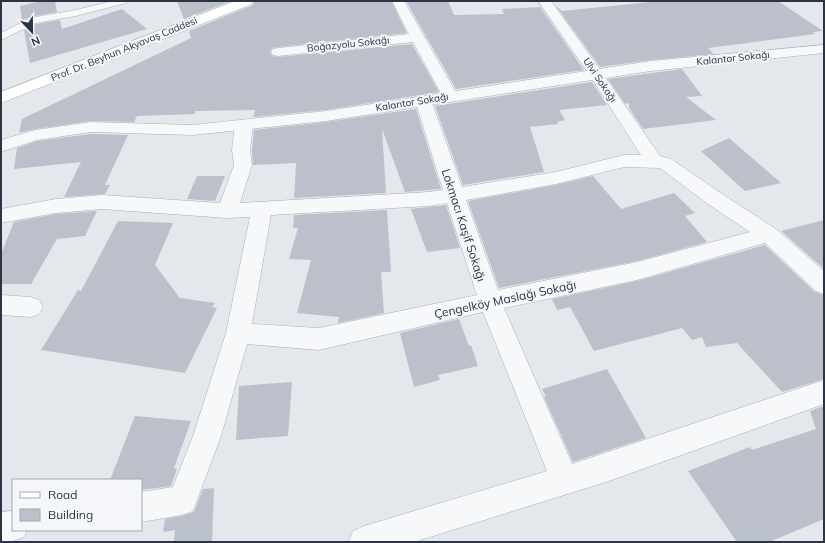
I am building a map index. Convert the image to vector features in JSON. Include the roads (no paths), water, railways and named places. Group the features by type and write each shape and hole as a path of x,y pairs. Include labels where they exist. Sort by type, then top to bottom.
{"main road":[{"name":"Prof. Dr. Beyhun Akyavaş Caddesi","path":"1,98 247,1"}],"street":[{"path":"398,1 450,96"},
{"name":"Ulvi Sokağı","path":"544,1 596,74 654,161"},
{"name":"Boğazyolu Sokağı","path":"278,52 417,36"},
{"name":"Kalantor Sokağı","path":"1,146 35,135 91,127 192,130 244,125 326,116 651,66 824,49"},
{"name":"Lokmacı Kaşif Sokağı","path":"423,100 490,302 565,481"},
{"path":"227,211 243,165 241,150 244,125"},
{"path":"1,216 56,206 102,202 227,211 429,199 556,178 624,161 654,161 665,163 715,199 769,234 824,285"},
{"path":"142,507 182,500 207,436 238,333 262,209"},
{"name":"Çengelköy Maslağı Sokağı","path":"238,333 319,339 637,271 769,234"},
{"path":"1,305 31,307"},
{"path":"364,542 609,467 824,392"},
{"path":"1,527 12,526"}],"lane":[{"path":"1,37 33,20 123,1"}]}
